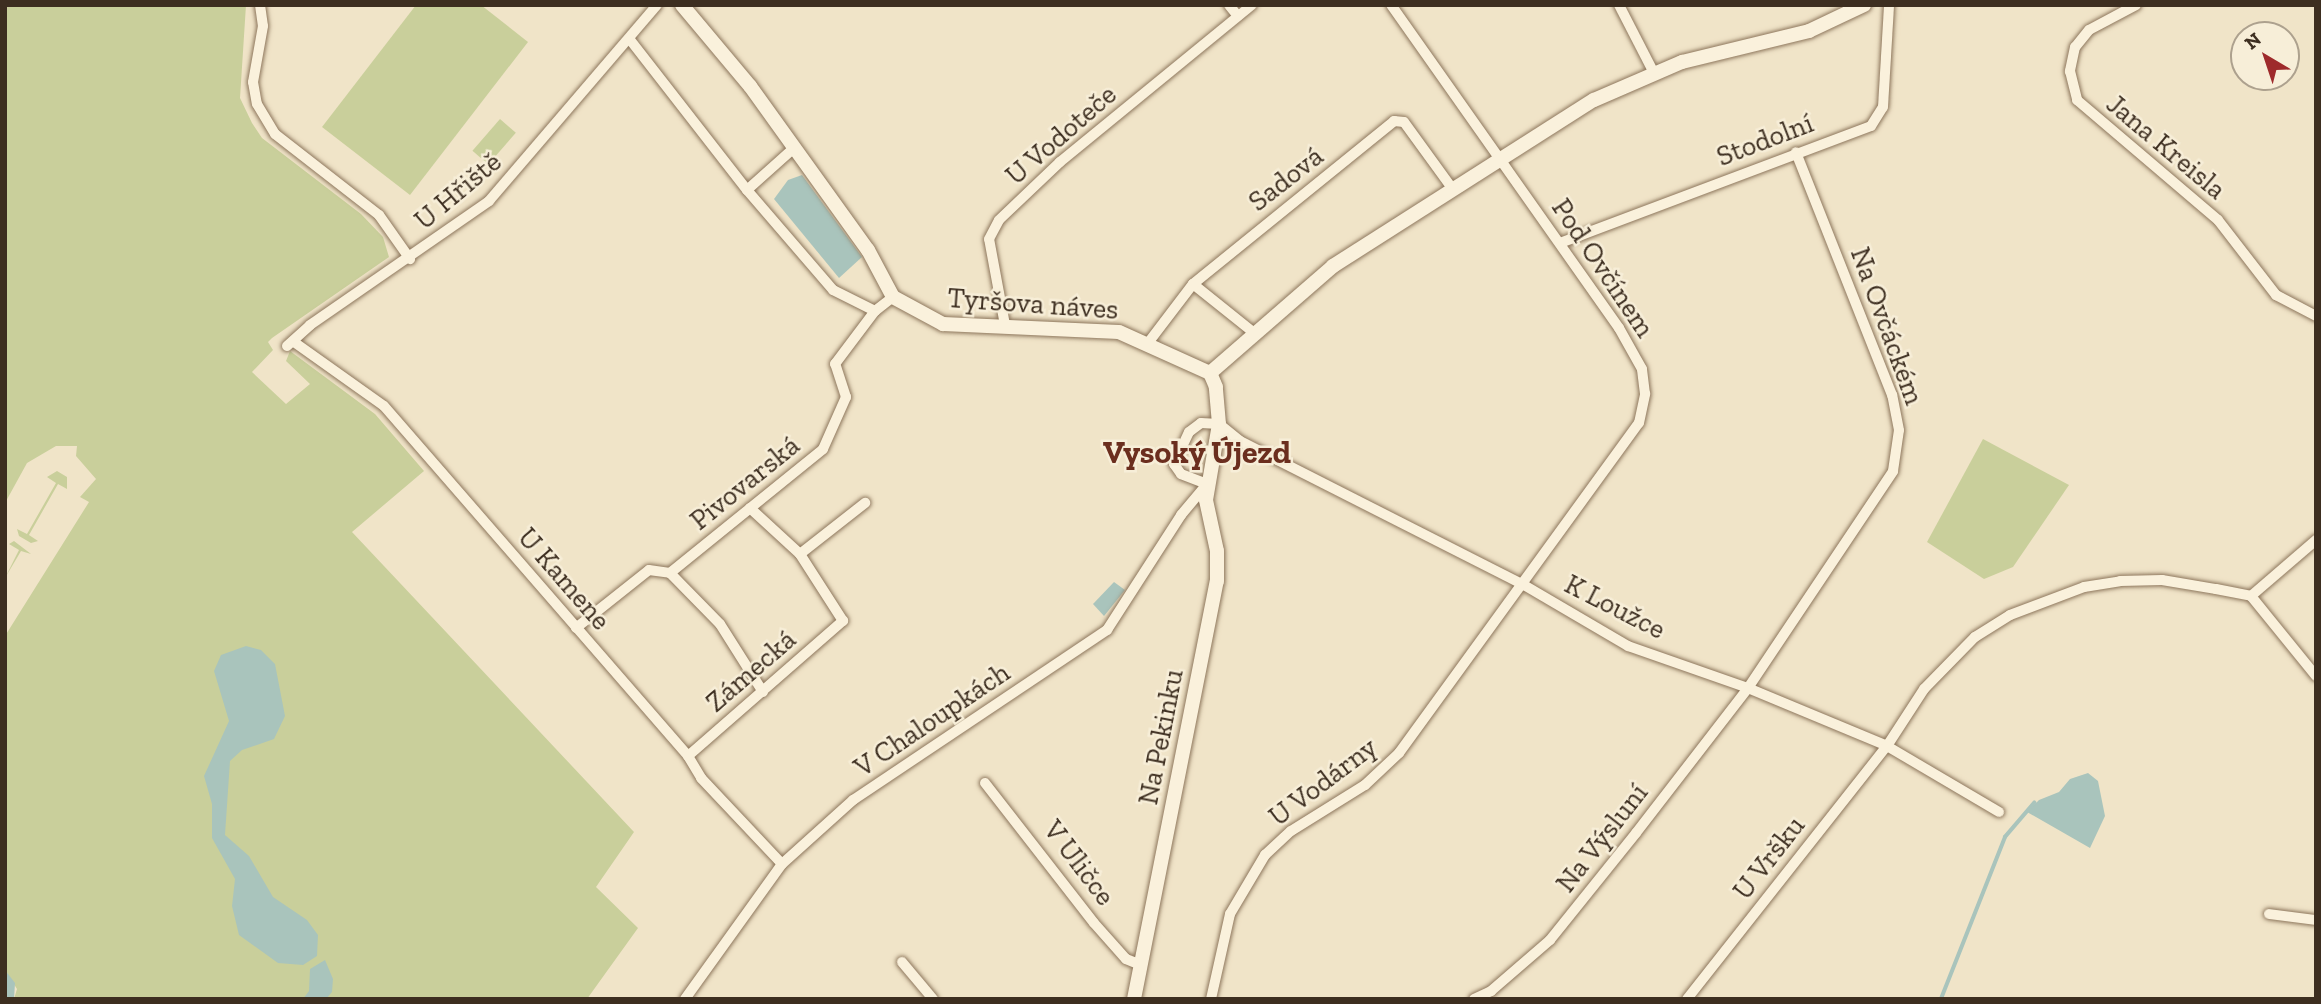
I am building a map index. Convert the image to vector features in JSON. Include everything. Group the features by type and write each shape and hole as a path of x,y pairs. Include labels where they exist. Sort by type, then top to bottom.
{"street":[{"path":"260,5 263,26 253,82 263,114 275,134 379,215 410,259"},
{"path":"657,5 631,41 747,190 834,290 875,312 893,297 868,250 794,148 682,5"},
{"path":"1228,5 1238,16"},
{"name":"U Vodoteče","path":"1005,325 989,239 999,220 1060,162 1252,5"},
{"name":"Pod Ovčínem","path":"1391,5 1619,328 1642,369 1645,394 1639,423 1524,585"},
{"path":"1619,5 1654,73"},
{"path":"1207,484 1181,474 1174,464 1189,432 1200,423 1219,424 1210,373 1253,332 1333,266 1594,100 1654,73 1809,31 1864,5"},
{"name":"Stodolní","path":"1560,243 1871,126 1883,107 1889,5"},
{"name":"Jana Kreisla","path":"2136,5 2089,30 2075,47 2070,71 2077,100 2093,118 2218,220 2276,295 2316,316"},
{"name":"U Hřiště","path":"291,344 310,325 464,222 514,177 631,41"},
{"name":"Sadová","path":"1148,343 1193,284 1394,121 1404,122 1452,188"},
{"path":"747,190 794,148"},
{"name":"Na Ovčáckém","path":"1748,688 1894,471 1899,430 1892,394 1796,152"},
{"path":"1193,284 1253,332"},
{"name":"Tyršova náves","path":"893,297 943,324 1103,329 1148,343 1210,373"},
{"name":"Pivovarská","path":"576,628 649,570 670,573 823,449 846,397 835,364 875,312"},
{"name":"U Kamene","path":"291,344 384,406 688,756 701,778 782,864"},
{"name":"K Loužce","path":"1219,424 1240,441 1524,585 1628,646 1748,688 1887,746 1999,812"},
{"name":"Na Pekinku","path":"1135,999 1217,581 1207,484 1219,424"},
{"name":"V Chaloupkách","path":"685,999 782,864 853,800 1107,630 1181,515 1207,484"},
{"path":"750,508 800,554 865,503"},
{"path":"2316,540 2251,596 2316,676"},
{"name":"Zámecká","path":"688,756 843,621 800,554"},
{"path":"670,573 720,624 763,692"},
{"name":"U Vršku","path":"1687,999 1887,746 1944,665 1975,637 2046,599 2120,580 2162,580 2251,596"},
{"name":"U Vodárny","path":"1211,999 1230,914 1265,855 1291,831 1365,785 1399,753 1524,585"},
{"name":"Na Výsluní","path":"1474,999 1491,991 1550,940 1748,688"},
{"name":"V Uličce","path":"985,783 1094,923 1126,959 1141,965"},
{"path":"2269,915 2316,920"},
{"path":"902,962 933,999"}],"green space":[{"path":"5,5 246,5 240,98 252,123 262,138 361,214 383,237 389,257 272,338 268,342 273,350 252,372 286,404 310,384 286,361 290,351 375,414 424,471 352,532 634,832 596,887 638,928 587,999 14,999 17,989 5,970 5,636 89,502 80,497 96,479 76,456 77,446 56,446 27,463 5,503"},
{"path":"416,5 481,5 528,42 410,195 322,127"},
{"path":"500,119 516,133 488,164 472,151"},
{"path":"1983,439 2069,485 2013,567 1984,579 1927,542"},
{"path":"57,471 67,477 67,489 58,484 29,535 38,541 31,543 19,536 17,529 27,534 56,483 47,477"},
{"path":"14,541 31,554 21,551 5,578 19,550 9,544"}],"water":[{"path":"802,175 862,257 839,278 774,199 788,180"},
{"path":"1114,582 1125,590 1104,616 1093,604"},
{"path":"246,646 261,650 275,664 285,716 274,739 242,750 230,761 225,835 249,856 273,897 307,920 318,935 317,956 303,965 278,963 239,935 232,906 235,879 212,838 212,804 204,776 229,721 214,671 221,655"},
{"path":"2088,773 2098,781 2105,816 2090,848 2027,812 2039,800 2059,792 2070,779"},
{"path":"325,960 333,979 332,992 326,999 303,999 309,991 310,969"},
{"path":"5,970 15,983 14,999 5,999"}],"waterway":[{"path":"1941,999 2005,837 2034,803"}],"district":[{"name":"Vysoký Újezd","path":"1197,452"}]}
